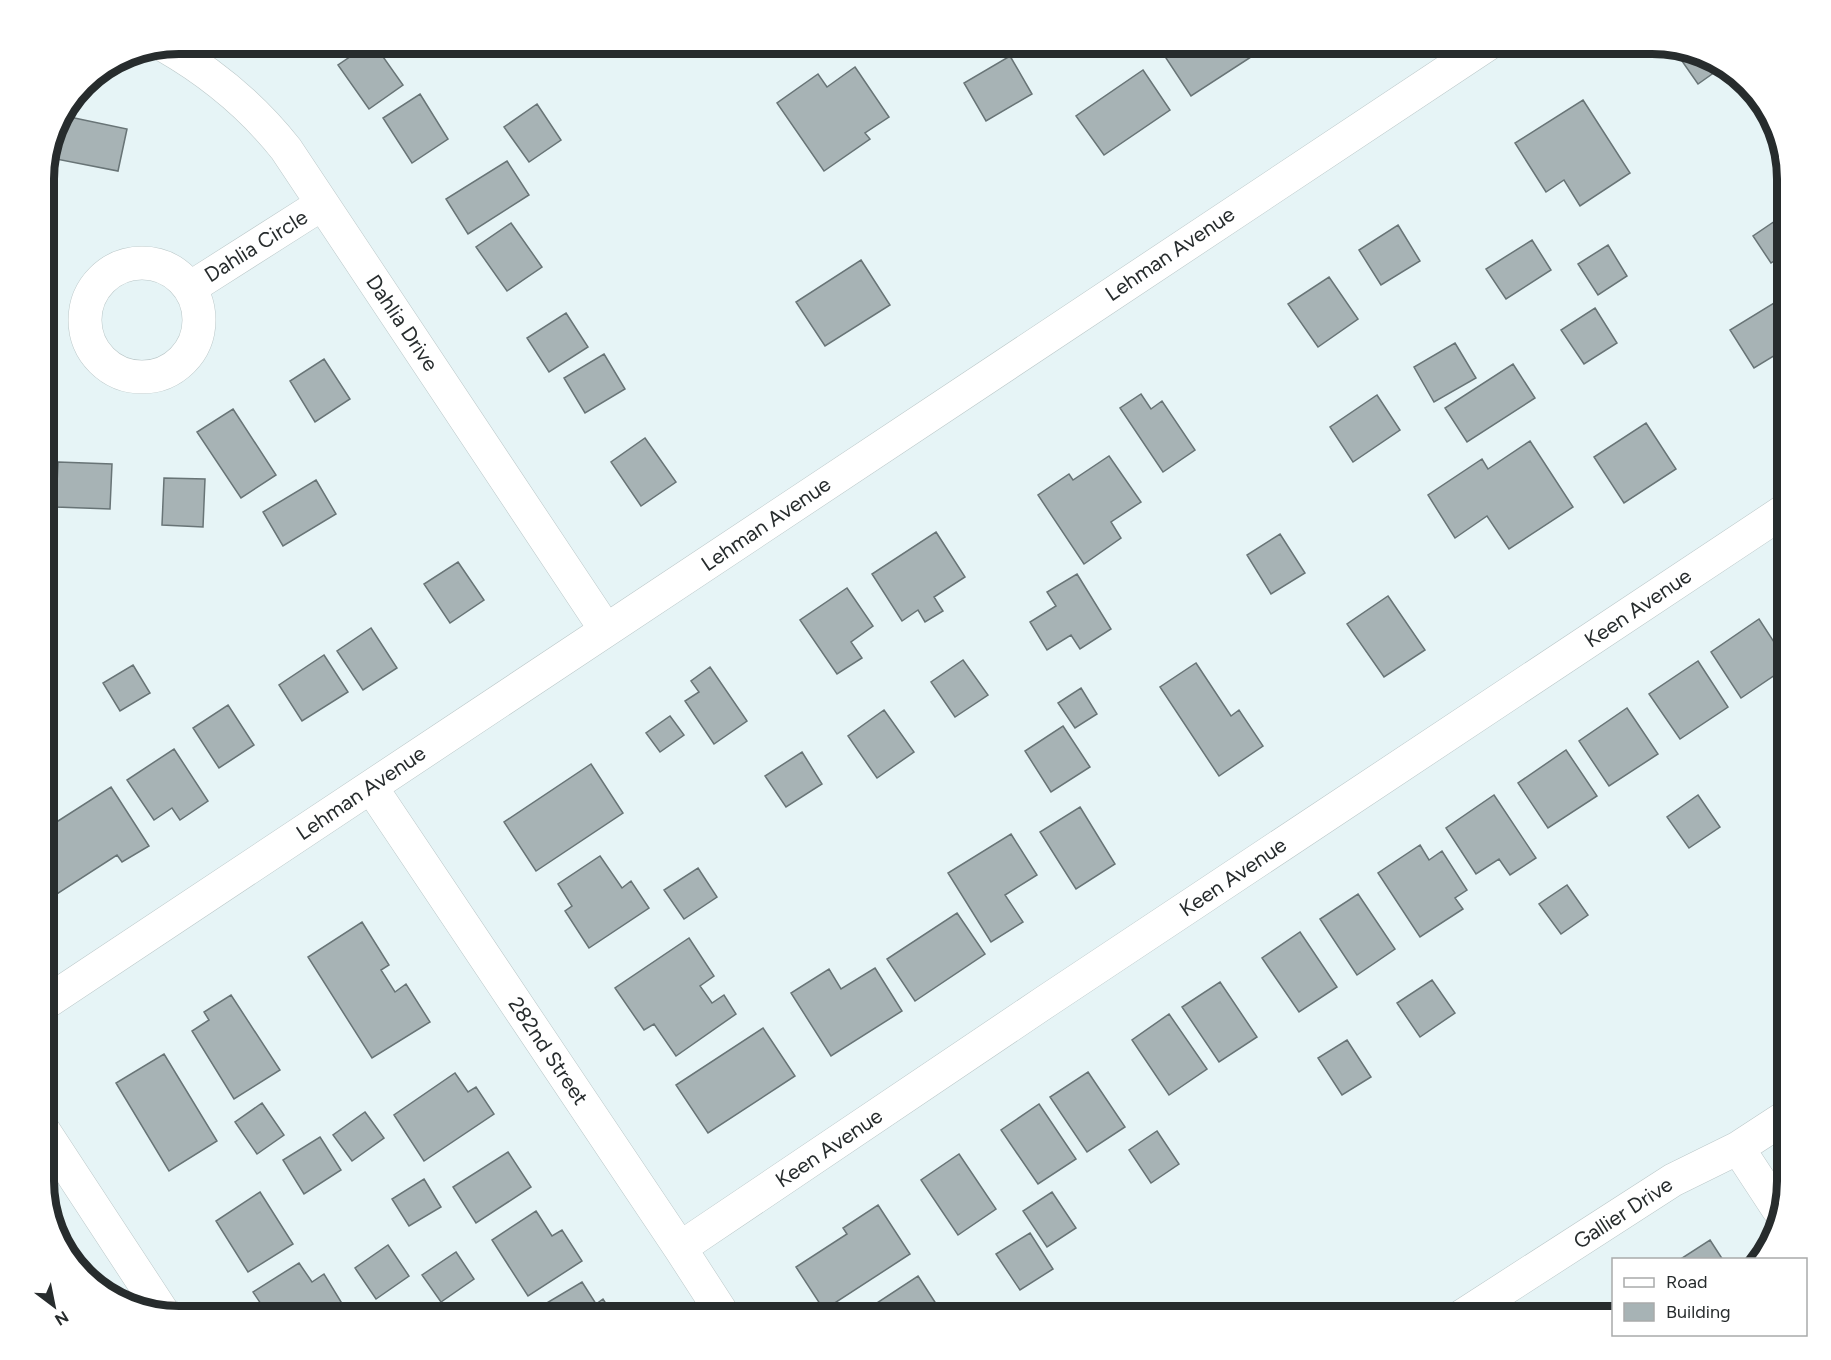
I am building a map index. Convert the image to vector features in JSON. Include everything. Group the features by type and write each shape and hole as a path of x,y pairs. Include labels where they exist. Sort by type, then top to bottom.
{"street":[{"name":"Dahlia Drive","path":"178,54 211,75 239,98 266,124 286,148 606,630"},
{"name":"Lehman Avenue","path":"54,997 1473,54"},
{"name":"Dahlia Circle","path":"190,288 322,204"},
{"name":"Keen Avenue","path":"680,1248 1035,1009 1777,516"},
{"name":"282nd Street","path":"371,787 717,1306"},
{"name":"Gallier Drive","path":"1479,1306 1673,1180 1738,1148 1777,1123"},
{"path":"54,1146 157,1304"},
{"path":"1738,1148 1775,1204"}],"building":[{"path":"354,54 381,54 403,85 369,109 338,65"},
{"path":"1249,54 1251,57 1191,96 1164,55"},
{"path":"1010,56 1032,94 986,121 964,83"},
{"path":"1679,57 1715,72 1698,84"},
{"path":"855,67 889,117 865,133 870,139 824,171 777,103 818,74 827,87"},
{"path":"1143,70 1170,110 1104,155 1076,116"},
{"path":"420,94 448,139 412,163 383,118"},
{"path":"1583,100 1630,173 1580,206 1564,180 1546,192 1515,143"},
{"path":"537,104 561,140 529,162 504,127"},
{"path":"71,117 127,129 118,171 56,159 61,139"},
{"path":"507,161 529,195 468,234 446,199"},
{"path":"1775,221 1777,224 1777,259 1771,263 1753,236"},
{"path":"511,223 542,267 507,291 476,247"},
{"path":"1398,225 1420,261 1381,285 1359,250"},
{"path":"1532,240 1551,270 1506,299 1486,269"},
{"path":"1608,245 1627,276 1598,295 1578,264"},
{"path":"861,260 890,305 825,346 796,302"},
{"path":"1329,277 1358,319 1318,347 1288,304"},
{"path":"1777,301 1777,354 1754,368 1730,330"},
{"path":"1595,308 1617,343 1584,364 1561,330"},
{"path":"566,313 588,347 549,372 527,338"},
{"path":"1455,343 1476,378 1434,402 1414,367"},
{"path":"604,354 625,389 585,413 564,378"},
{"path":"324,359 350,399 315,422 290,381"},
{"path":"1513,364 1535,398 1467,442 1445,408"},
{"path":"1141,394 1151,409 1162,401 1195,450 1163,472 1120,408"},
{"path":"1377,395 1400,430 1353,462 1330,427"},
{"path":"233,409 276,475 241,498 197,432"},
{"path":"1646,423 1676,469 1624,503 1594,457"},
{"path":"645,438 676,482 641,506 611,462"},
{"path":"1530,441 1573,507 1509,549 1487,516 1455,538 1428,495 1482,459 1488,469"},
{"path":"1109,456 1141,502 1111,522 1121,538 1084,564 1038,495 1069,474 1073,480"},
{"path":"58,462 112,464 110,509 56,507"},
{"path":"164,478 205,479 203,527 162,525"},
{"path":"316,480 336,514 283,546 263,512"},
{"path":"936,532 965,577 934,597 943,611 925,622 918,610 902,621 872,574"},
{"path":"1280,534 1305,573 1271,594 1247,555"},
{"path":"458,562 484,600 450,623 424,584"},
{"path":"1077,574 1111,629 1080,649 1071,635 1047,650 1030,622 1056,606 1047,592"},
{"path":"847,588 873,626 851,642 862,658 837,674 800,620"},
{"path":"1388,596 1425,650 1384,677 1347,624"},
{"path":"1759,619 1777,647 1777,674 1741,698 1711,652"},
{"path":"371,628 397,668 363,690 337,651"},
{"path":"324,655 348,692 302,721 279,685"},
{"path":"963,660 988,695 955,717 931,682"},
{"path":"1698,661 1728,707 1680,739 1649,694"},
{"path":"1196,663 1231,716 1239,710 1263,746 1219,776 1160,687"},
{"path":"133,665 150,693 120,711 103,683"},
{"path":"710,667 747,721 714,744 685,701 699,692 691,681"},
{"path":"1081,688 1097,714 1075,728 1058,703"},
{"path":"228,705 254,745 219,768 193,728"},
{"path":"1627,708 1658,754 1609,786 1579,741"},
{"path":"884,710 914,752 877,778 848,736"},
{"path":"670,716 684,735 660,752 646,733"},
{"path":"1063,726 1090,767 1051,792 1025,751"},
{"path":"174,749 208,801 180,820 172,808 154,820 127,780"},
{"path":"1566,750 1597,796 1548,828 1518,783"},
{"path":"802,752 822,784 786,807 765,776"},
{"path":"591,764 623,813 536,871 504,822"},
{"path":"111,787 149,846 122,862 117,855 54,896 54,824"},
{"path":"1494,795 1536,858 1510,875 1499,859 1476,874 1446,828"},
{"path":"1698,795 1720,827 1689,848 1667,817"},
{"path":"1080,807 1115,864 1076,889 1040,832"},
{"path":"1011,834 1037,875 1005,895 1023,922 991,942 948,873"},
{"path":"1420,845 1429,860 1442,851 1467,890 1455,898 1463,909 1420,937 1378,873"},
{"path":"600,856 622,888 631,881 649,908 589,948 565,911 572,906 558,884"},
{"path":"698,868 717,897 684,919 664,890"},
{"path":"1567,885 1588,915 1561,934 1539,904"},
{"path":"1358,894 1395,949 1357,975 1320,919"},
{"path":"957,913 985,954 915,1001 887,959"},
{"path":"362,922 389,965 381,970 395,992 406,984 430,1022 372,1058 308,957"},
{"path":"1300,932 1337,987 1299,1012 1262,958"},
{"path":"689,938 714,976 700,986 712,1003 724,995 736,1014 676,1056 654,1024 644,1030 615,988"},
{"path":"875,968 902,1011 831,1056 791,993 829,969 841,989"},
{"path":"1432,980 1455,1013 1420,1037 1397,1003"},
{"path":"1220,982 1257,1037 1219,1062 1182,1007"},
{"path":"231,995 280,1070 234,1099 192,1031 209,1020 204,1012"},
{"path":"1169,1014 1207,1069 1169,1095 1132,1040"},
{"path":"763,1028 795,1076 708,1133 676,1085"},
{"path":"1347,1040 1371,1077 1342,1095 1318,1058"},
{"path":"164,1054 217,1141 169,1171 116,1083"},
{"path":"1088,1072 1125,1127 1087,1152 1050,1097"},
{"path":"455,1073 468,1092 476,1087 494,1114 424,1161 394,1115"},
{"path":"262,1103 284,1135 257,1154 235,1122"},
{"path":"1039,1104 1076,1159 1038,1184 1001,1130"},
{"path":"365,1112 384,1138 352,1161 333,1135"},
{"path":"1157,1131 1179,1164 1151,1183 1129,1150"},
{"path":"320,1137 341,1170 304,1194 283,1160"},
{"path":"508,1152 531,1187 476,1223 453,1187"},
{"path":"959,1154 996,1209 958,1235 921,1180"},
{"path":"424,1179 441,1207 409,1226 392,1199"},
{"path":"260,1192 293,1244 248,1272 216,1221"},
{"path":"1052,1192 1076,1228 1047,1247 1023,1211"},
{"path":"878,1205 910,1254 830,1306 821,1306 796,1267 847,1234 843,1228"},
{"path":"536,1211 552,1236 562,1230 582,1261 528,1296 492,1240"},
{"path":"1030,1233 1053,1269 1020,1290 996,1254"},
{"path":"1710,1240 1722,1258 1682,1258"},
{"path":"388,1245 409,1276 376,1299 355,1268"},
{"path":"456,1252 474,1279 441,1302 422,1275"},
{"path":"299,1263 312,1282 324,1274 344,1306 262,1306 253,1292"},
{"path":"918,1276 938,1306 872,1306"},
{"path":"582,1282 596,1304 603,1299 608,1306 542,1306"}]}
